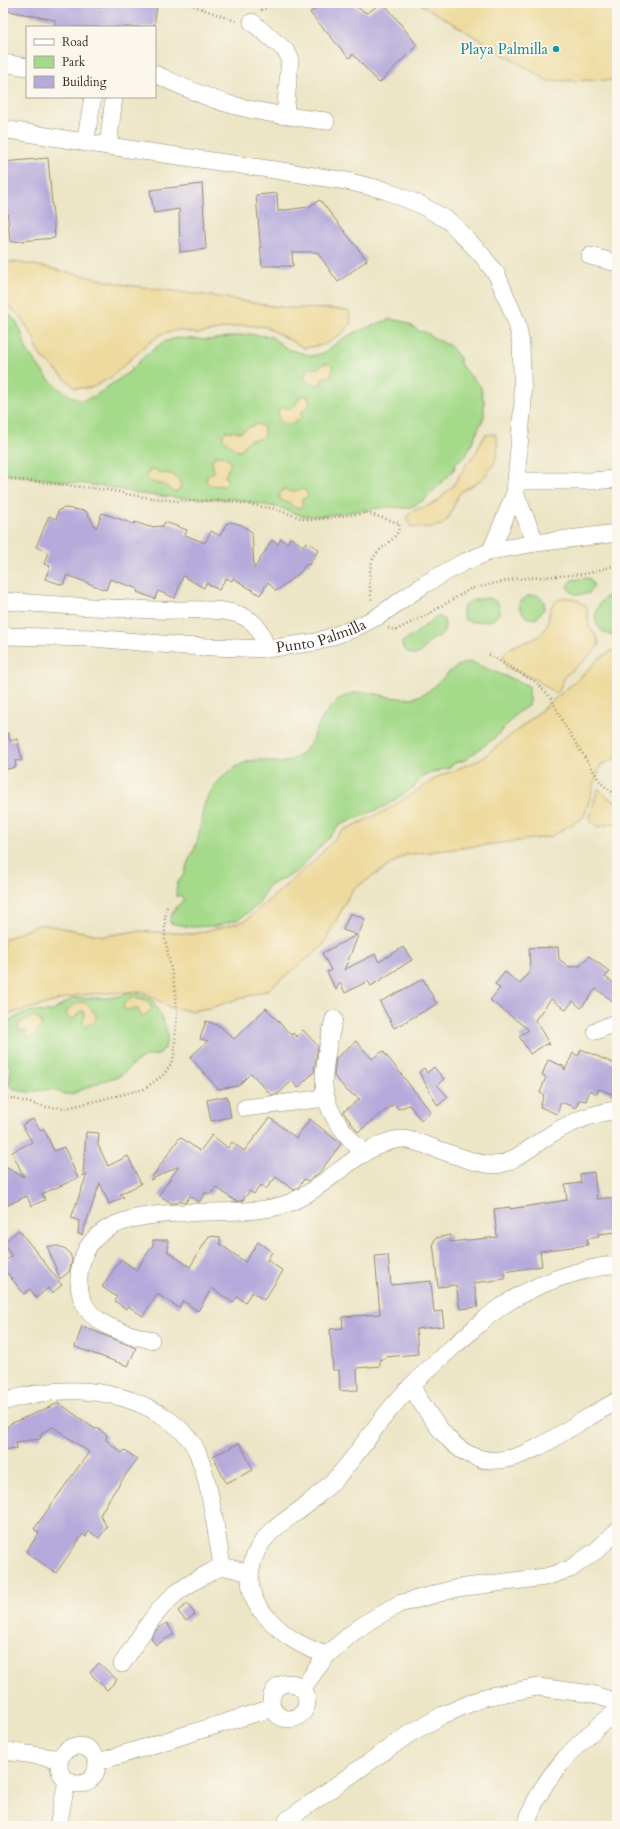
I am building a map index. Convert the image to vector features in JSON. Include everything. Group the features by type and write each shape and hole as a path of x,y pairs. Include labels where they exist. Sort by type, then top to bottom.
{"street":[{"path":"252,22 285,50 290,58 285,116"},
{"path":"3,63 26,66"},
{"path":"156,74 230,105 285,116 326,121"},
{"path":"85,143 93,98"},
{"path":"108,146 114,98"},
{"path":"3,129 85,143 275,170 346,182 384,190 419,204 449,221 481,254 497,275 517,323 521,344 523,402 516,487 491,551"},
{"path":"590,256 617,263"},
{"path":"516,487 617,479"},
{"path":"516,487 536,543"},
{"name":"Punto Palmilla","path":"3,636 93,638 184,646 266,649 316,642 353,629 377,617 425,584 462,563 491,551 536,543 617,533"},
{"path":"3,601 156,610 224,611 237,614 254,624 262,633 266,649"},
{"path":"334,1019 327,1050 326,1098 336,1120 349,1138 364,1154"},
{"path":"596,1031 617,1022"},
{"path":"245,1108 326,1098"},
{"path":"151,1340 122,1332 106,1325 93,1315 83,1302 79,1287 80,1268 85,1251 96,1236 113,1225 136,1217 261,1209 284,1205 303,1195 364,1154 385,1142 404,1139 479,1163 500,1165 515,1158 554,1132 598,1113 617,1110"},
{"path":"327,1655 308,1649 288,1638 257,1607 251,1594 250,1573 260,1546 269,1534 309,1503 338,1476 386,1414 411,1386 501,1307 538,1285 575,1273 617,1264"},
{"path":"411,1386 444,1434 462,1450 475,1458 493,1461 517,1458 540,1448 617,1401"},
{"path":"3,1402 32,1394 55,1390 102,1393 136,1402 155,1410 180,1428 198,1452 213,1517 222,1566"},
{"path":"302,1689 327,1655 351,1634 369,1621 399,1604 458,1588 544,1576 570,1570 597,1550 617,1532"},
{"path":"122,1664 154,1615 175,1594 222,1566 250,1573"},
{"path":"291,1683 302,1689 307,1700 306,1706 299,1716 293,1719 281,1717 272,1708 272,1696 279,1686 291,1683"},
{"path":"287,1820 409,1734 443,1715 486,1697 538,1687 592,1694 617,1702"},
{"path":"98,1762 272,1708"},
{"path":"526,1826 530,1809 558,1765 600,1724 617,1712"},
{"path":"80,1747 90,1750 98,1762 94,1774 84,1783 73,1784 67,1780 60,1771 60,1759 69,1750 80,1747"},
{"path":"4,1751 60,1759"},
{"path":"58,1826 67,1780"}],"path":[{"path":"186,3 236,22 252,22"},
{"path":"3,478 108,490 137,496 177,501 230,501 275,508 303,519 312,520 367,513 392,519 399,523 400,529 374,557 371,566 370,591 377,617 386,628 396,630 427,615 470,589 515,579 585,574 617,565"},
{"path":"489,655 536,682 551,698 565,726 601,783 617,796"},
{"path":"3,1096 46,1107 67,1108 144,1089 163,1075 170,1066 174,1056 177,1014 176,994 165,939 165,919 167,906"}],"green space":[{"path":"3,309 16,322 21,331 27,352 45,375 60,389 81,401 95,396 129,372 145,356 163,342 177,338 209,340 249,334 272,337 287,349 311,356 324,353 342,339 390,319 406,322 419,331 426,332 432,337 450,346 460,358 460,364 481,387 484,401 484,417 466,456 456,462 454,470 425,499 416,505 407,508 387,507 321,516 302,516 281,508 234,499 182,498 140,494 109,487 3,474"},
{"path":"590,579 594,586 589,593 582,595 576,594 571,592 567,586 572,580"},
{"path":"617,592 617,636 607,634 601,630 597,623 596,616 597,608 601,601"},
{"path":"537,595 544,601 544,609 536,619 526,617 520,609 519,603 527,596"},
{"path":"487,598 497,602 499,606 500,612 493,620 471,622 465,620 463,609 465,605 472,601"},
{"path":"437,616 444,619 445,626 443,634 431,641 416,655 406,651 403,648 402,642 415,634"},
{"path":"471,662 529,686 529,705 517,713 497,736 465,760 455,763 448,768 424,775 419,779 415,786 386,806 340,825 298,871 268,886 258,905 239,919 215,926 191,927 170,923 170,919 176,907 184,899 179,895 176,897 177,885 183,876 197,842 205,803 216,784 222,778 234,768 247,762 264,760 283,762 297,757 309,745 326,712 336,702 347,695 362,692 394,698 411,698 419,696 433,688 456,667"},
{"path":"129,992 140,993 150,998 163,1021 167,1032 167,1038 163,1050 158,1055 147,1056 137,1061 120,1076 102,1081 72,1094 64,1094 52,1089 28,1092 20,1091 9,1085 11,1068 3,1057 3,1030 8,1021 33,1011 51,1012 73,998 107,998 120,996"}],"sand":[{"name":"Playa Palmilla","path":"419,3 617,3 617,80 548,81"},
{"path":"13,262 39,266 126,285 289,308 334,309 349,311 351,324 340,335 323,345 304,348 266,327 244,325 197,334 178,330 161,334 145,346 110,378 91,388 75,388 39,354 33,336 21,317 3,301 3,263"},
{"path":"327,363 333,367 331,376 324,377 319,385 306,381 304,377 307,369 319,368"},
{"path":"303,395 308,396 310,403 307,408 301,412 301,418 294,423 282,424 279,420 278,411 283,407 292,409"},
{"path":"256,424 264,427 264,435 260,439 249,440 240,451 235,450 223,438 223,434 226,431 241,432"},
{"path":"495,434 498,447 492,466 484,477 460,493 447,520 441,525 433,527 411,527 406,517 413,511 435,503 453,486 467,463 476,453 485,435"},
{"path":"221,455 229,459 230,462 225,476 228,482 224,486 210,485 206,478 214,472 212,461 214,457"},
{"path":"154,469 160,473 172,474 179,480 181,487 176,492 164,485 150,481 146,477 150,470"},
{"path":"284,489 290,492 303,489 308,494 307,497 301,500 303,504 302,507 295,508 289,502 281,501 279,494"},
{"path":"565,597 579,601 587,607 589,628 597,636 599,646 565,676 559,691 554,693 539,681 506,667 503,656 512,647 539,636 546,627 553,604"},
{"path":"617,648 617,757 600,766 584,817 550,837 405,855 352,890 322,947 268,990 210,1008 190,1011 169,1007 143,991 78,995 6,1015 3,1019 3,940 41,924 104,936 137,931 194,934 245,921 315,860 342,831 387,810 438,777 481,759 585,673 598,659"},
{"path":"598,788 608,798 617,802 617,822 598,827 589,821"},
{"path":"133,996 148,1001 152,1009 145,1015 141,1016 138,1009 124,1009 123,1005"},
{"path":"82,1002 87,1004 96,1015 93,1023 86,1025 82,1022 85,1016 83,1011 80,1011 73,1020 66,1014 68,1009 72,1006"},
{"path":"34,1016 40,1020 42,1026 34,1036 28,1038 26,1035 26,1030 19,1030 19,1023"}],"building":[{"path":"3,3 72,3 101,8 102,3 157,6 154,26 54,26 55,20 3,10"},
{"path":"322,3 349,3 367,13 384,3 417,45 379,83 353,54 349,58 310,13"},
{"path":"48,158 55,238 10,242 3,162"},
{"path":"202,184 206,249 180,252 179,209 154,213 150,190"},
{"path":"277,193 278,211 308,207 320,200 367,260 338,282 317,252 292,252 293,266 262,266 256,195"},
{"path":"65,508 86,511 96,528 102,513 134,524 135,522 149,527 163,526 165,522 187,530 185,535 205,543 211,531 220,536 226,524 231,522 242,525 252,532 254,569 272,540 278,544 281,539 287,543 291,538 303,546 306,542 319,549 309,565 306,564 301,572 276,591 268,582 260,595 233,578 232,581 226,578 219,590 206,583 204,588 183,576 175,598 158,591 155,599 137,592 138,589 110,579 106,590 67,575 63,585 45,579 50,566 44,564 48,552 36,547 49,516 56,519 59,510"},
{"path":"3,733 8,733 10,741 17,739 22,760 15,761 16,767 3,770"},
{"path":"350,913 365,919 344,970 375,954 379,962 403,947 412,960 371,986 368,981 345,993 340,982 336,990 327,972 331,970 322,953 357,935 343,930"},
{"path":"558,947 559,959 569,967 580,966 589,956 610,972 605,977 617,985 617,1004 596,989 581,1008 573,1001 566,1010 551,999 535,1020 550,1045 546,1044 530,1054 519,1036 529,1030 490,1000 500,988 495,984 505,972 520,984 530,971 529,948"},
{"path":"423,979 437,1004 394,1028 380,1002"},
{"path":"266,1008 291,1035 293,1033 297,1037 303,1030 318,1046 314,1072 298,1088 292,1081 278,1094 271,1095 251,1073 238,1086 218,1089 190,1057 208,1041 200,1039 206,1021 220,1026 234,1039"},
{"path":"356,1041 372,1059 383,1051 431,1112 421,1120 409,1105 398,1109 394,1104 358,1132 343,1112 360,1099 347,1091 334,1076 336,1058"},
{"path":"581,1049 617,1065 617,1096 599,1089 597,1094 590,1090 586,1101 579,1100 576,1108 561,1102 557,1114 540,1107 544,1095 540,1093 546,1077 542,1075 548,1060 563,1066 565,1070 573,1053 578,1056"},
{"path":"434,1067 444,1079 437,1085 448,1097 438,1106 419,1072 424,1068 427,1073"},
{"path":"227,1096 231,1117 211,1121 207,1100"},
{"path":"270,1118 296,1138 310,1119 341,1144 319,1173 308,1181 304,1179 299,1187 294,1190 276,1177 266,1189 261,1185 254,1194 250,1191 242,1201 235,1201 216,1187 210,1195 206,1192 199,1202 190,1196 185,1203 180,1200 178,1203 171,1203 159,1195 179,1166 150,1180 180,1137 200,1151 212,1135 228,1148 232,1142 244,1151"},
{"path":"33,1119 40,1130 44,1129 54,1151 64,1147 78,1178 42,1194 45,1200 31,1206 27,1196 3,1207 3,1166 24,1177 12,1152 32,1142 22,1125"},
{"path":"86,1132 99,1133 98,1145 108,1166 128,1156 141,1184 120,1194 124,1197 109,1204 100,1183 82,1235 78,1234 79,1221 71,1218 87,1174 83,1176"},
{"path":"594,1172 597,1199 617,1197 617,1232 598,1234 599,1237 587,1239 588,1245 540,1251 542,1266 504,1272 505,1279 474,1283 478,1307 460,1309 456,1285 438,1287 433,1243 436,1238 450,1235 450,1242 497,1237 494,1209 510,1207 510,1209 567,1200 565,1185 581,1183 580,1174"},
{"path":"19,1230 62,1285 52,1293 48,1288 36,1298 30,1289 24,1294 3,1268 3,1263 12,1256 3,1243"},
{"path":"209,1236 220,1237 220,1244 245,1262 258,1242 272,1252 267,1260 283,1271 264,1300 252,1292 245,1302 237,1297 233,1303 212,1288 198,1311 183,1301 179,1308 157,1294 143,1316 128,1306 126,1309 115,1301 117,1297 102,1287 121,1259 136,1270 153,1245 153,1240 168,1240 168,1252 190,1267"},
{"path":"47,1246 58,1246 66,1249 70,1254 72,1260 69,1272 60,1279"},
{"path":"388,1255 391,1285 431,1281 434,1312 442,1311 444,1326 416,1329 418,1354 385,1357 385,1359 380,1359 380,1366 357,1368 358,1390 340,1391 339,1370 333,1370 330,1329 343,1328 342,1317 380,1314 375,1256"},
{"path":"82,1326 136,1348 128,1366 75,1347"},
{"path":"59,1403 95,1429 97,1428 107,1435 106,1440 122,1453 125,1450 137,1459 111,1496 100,1515 107,1527 99,1538 89,1531 86,1537 83,1534 56,1573 26,1552 39,1533 34,1529 89,1452 53,1427 42,1433 40,1439 16,1442 17,1448 3,1450 3,1431 10,1424"},
{"path":"240,1443 253,1470 226,1483 213,1456"},
{"path":"187,1604 195,1614 186,1621 178,1611"},
{"path":"167,1623 174,1634 156,1645 151,1638 158,1628"},
{"path":"99,1663 117,1680 107,1690 90,1673"}],"place":[{"name":"Playa Palmilla","path":"556,49"}]}
